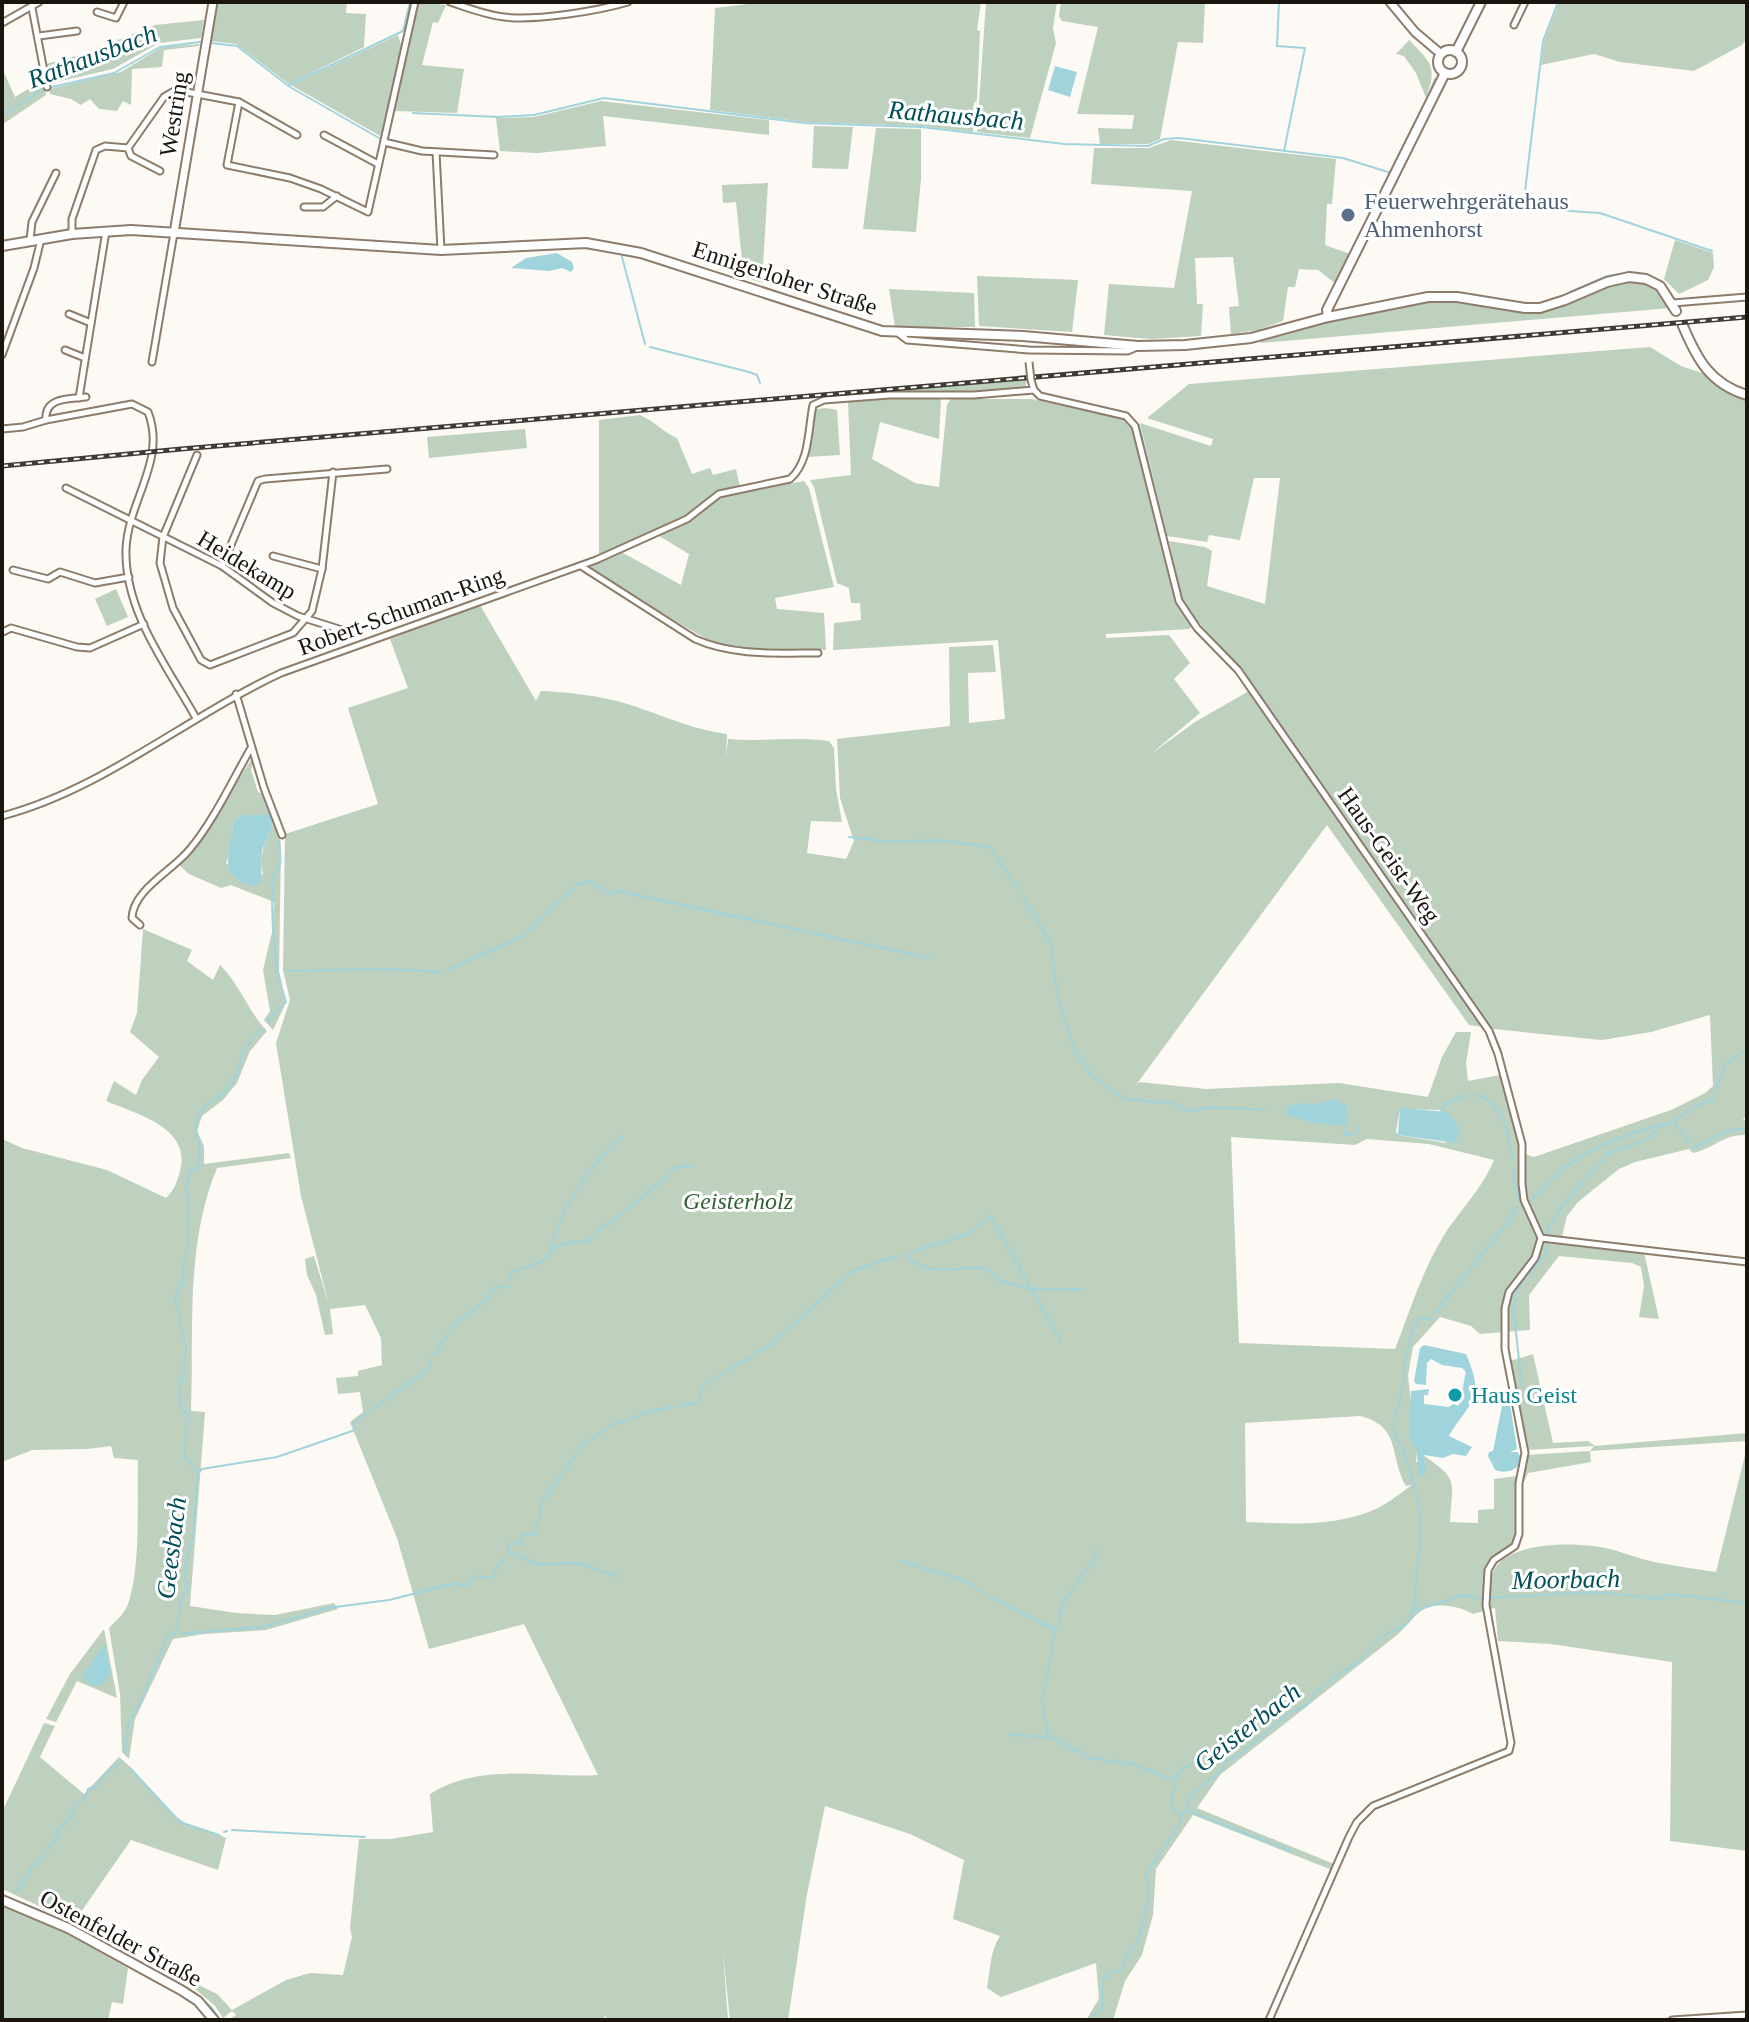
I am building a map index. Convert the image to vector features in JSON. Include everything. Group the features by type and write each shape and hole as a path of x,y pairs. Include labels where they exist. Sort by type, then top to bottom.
{"main road":[{"path":"1456,52 1481,2"},
{"path":"1448,50 1456,52 1462,66 1453,74 1445,73 1438,65 1441,54 1448,50"},
{"path":"1328,317 1327,310 1445,73"},
{"name":"Ennigerloher Straße","path":"2,246 106,231 441,250 497,249 567,242 603,245 690,268 871,328 898,333 1023,336 1138,346 1238,340 1328,317 1441,296 1540,308 1607,282 1629,277 1646,279 1660,286 1674,307"},
{"path":"1683,326 1709,374 1728,388 1747,395"},
{"name":"Ostenfelder Straße","path":"2,1900 68,1928 181,1990 198,2001 214,2020"}],"street":[{"path":"2,23 39,2"},
{"path":"97,12 116,18 124,2"},
{"name":"Westring","path":"174,233 213,2"},
{"path":"239,102 227,165 278,174 337,196 368,212 415,2"},
{"path":"450,2 487,14 514,18 556,15 628,2"},
{"path":"1390,2 1415,32 1441,54"},
{"path":"1514,25 1525,2"},
{"path":"32,8 47,87"},
{"path":"39,36 77,31"},
{"path":"128,148 171,91 239,102 297,135"},
{"path":"324,135 378,164"},
{"path":"383,142 436,152 494,155"},
{"path":"72,234 72,219 96,150 105,146 128,148"},
{"path":"128,148 131,156 160,171"},
{"path":"436,152 441,250"},
{"path":"30,240 32,222 56,173"},
{"path":"304,207 323,207 337,196"},
{"path":"46,420 47,408 52,402 82,397 85,358 106,231"},
{"path":"152,362 174,233"},
{"path":"2,355 34,268 41,239"},
{"path":"1674,307 1747,297"},
{"path":"69,314 91,323"},
{"path":"898,333 907,340 1029,350 1128,351 1138,346"},
{"path":"65,350 85,358"},
{"path":"1029,350 1034,390"},
{"name":"Robert-Schuman-Ring","path":"2,816 77,789 236,694 281,673 581,566 687,519 719,494 790,479 799,472 804,460 813,405 824,400 1034,390"},
{"name":"Haus-Geist-Weg","path":"1034,390 1040,396 1126,416 1133,421 1179,601 1185,613 1238,670 1489,1031 1522,1144 1522,1192 1545,1238"},
{"path":"2,429 132,404 147,410 154,454 131,520 126,551 129,577 144,624 196,718"},
{"path":"197,455 163,537 160,563 166,590 204,663 217,664 293,633 307,619 316,602 322,569 333,472"},
{"path":"222,566 258,481 387,469"},
{"name":"Heidekamp","path":"66,488 222,566 262,597 307,619 348,632"},
{"path":"273,556 322,569"},
{"path":"581,566 695,639 714,647 765,653 818,653"},
{"path":"13,570 48,579 60,572 95,583 129,577"},
{"path":"3,632 11,628 90,648 144,624"},
{"path":"236,694 251,748 282,835"},
{"path":"140,925 132,918 132,908 161,873 175,865 192,848 251,748"},
{"path":"1269,2020 1349,1837 1364,1813 1373,1806 1509,1751 1511,1743 1486,1605 1488,1570 1494,1560 1515,1546 1519,1534 1521,1470 1525,1453 1505,1349 1504,1319 1509,1292 1535,1258 1545,1238 1747,1262"},
{"path":"1672,2020 1747,2015"}],"green space":[{"path":"217,2 347,2 346,13 366,14 364,47 289,84 236,44 210,41"},
{"path":"419,2 446,5 438,23 433,22 422,65 464,69 457,113 394,111"},
{"path":"765,2 981,2 973,132 921,126 805,122 710,110 715,8"},
{"path":"986,2 1057,2 1053,28 1056,43 1030,138 977,132"},
{"path":"1061,2 1205,2 1203,43 1178,42 1160,139 1148,144 1100,144 1098,128 1132,129 1134,115 1077,114 1098,27 1062,21 1059,16"},
{"path":"1559,2 1747,2 1747,38 1742,45 1694,71 1620,62 1594,54 1541,65 1544,41"},
{"path":"204,20 201,38 159,43 113,69 48,84 46,64 80,55 155,25"},
{"path":"398,35 402,48 382,137 291,85"},
{"path":"1409,40 1423,54 1432,72 1426,98 1416,73 1404,56 1396,54"},
{"path":"200,44 164,50 162,67 132,69 131,105 123,101 117,111 99,109 90,99 81,105 50,94 49,89 121,72 162,47"},
{"path":"2,68 15,97 44,79 46,95 3,124 2,157"},
{"path":"601,101 769,120 769,135 603,116 606,146 538,153 500,151 496,118 534,117"},
{"path":"814,126 853,127 848,169 812,168"},
{"path":"876,128 921,129 921,179 916,232 863,229"},
{"path":"1171,140 1336,159 1332,204 1327,204 1325,245 1350,254 1336,284 1318,270 1299,269 1295,287 1288,287 1283,321 1258,330 1231,334 1229,307 1239,306 1233,257 1195,258 1197,304 1203,304 1201,336 1151,339 1104,335 1109,284 1174,288 1192,191 1091,184 1094,148 1149,148"},
{"path":"768,183 762,283 742,276 736,202 723,203 722,185"},
{"path":"1675,240 1713,253 1714,267 1708,280 1679,294 1664,279"},
{"path":"977,276 1078,280 1072,332 979,326"},
{"path":"1639,280 1658,289 1671,308 1260,343 1262,339 1302,327 1424,301 1458,301 1534,312 1551,309 1620,281"},
{"path":"889,289 974,293 975,327 895,327"},
{"name":"Geisterholz","path":"1650,347 1681,366 1702,373 1725,391 1747,399 1747,1114 1743,1120 1747,1120 1747,1135 1726,1139 1693,1153 1689,1149 1619,1169 1578,1202 1567,1216 1562,1236 1542,1234 1549,1244 1576,1243 1644,1252 1659,1319 1639,1317 1644,1286 1641,1267 1632,1263 1559,1256 1529,1295 1530,1330 1480,1334 1471,1326 1440,1317 1413,1347 1408,1376 1416,1462 1425,1464 1423,1455 1448,1476 1452,1489 1450,1522 1478,1523 1478,1510 1494,1509 1494,1479 1517,1476 1517,1537 1515,1543 1487,1570 1490,1580 1496,1567 1506,1558 1520,1551 1553,1545 1600,1547 1654,1562 1716,1572 1747,1447 1747,1851 1670,1841 1672,1662 1551,1644 1498,1641 1495,1608 1473,1614 1440,1605 1421,1611 1397,1635 1220,1775 1197,1808 1334,1864 1332,1870 1193,1815 1156,1869 1153,1915 1142,1955 1125,1981 1113,2020 1086,2020 1099,1999 1096,1963 1001,1997 987,1988 992,1955 1000,1936 953,1919 964,1860 910,1834 825,1806 807,1894 788,2020 730,2020 723,1953 728,2020 607,2020 605,2015 604,2020 228,2020 236,2015 232,2011 223,2018 215,2006 195,1989 197,1984 217,1994 232,2010 286,1980 310,1973 343,1975 352,1937 350,1928 359,1839 391,1839 433,1832 430,1794 470,1778 512,1774 598,1775 524,1624 429,1649 397,1538 350,1422 363,1412 360,1392 338,1394 336,1378 358,1376 358,1371 382,1365 381,1338 365,1305 330,1309 333,1334 325,1335 316,1295 307,1275 305,1259 314,1256 329,1305 301,1196 276,1043 290,1000 283,970 285,834 378,804 348,708 408,688 390,639 480,605 536,701 541,691 598,697 727,734 726,759 728,739 829,741 834,748 836,789 842,822 811,821 807,853 846,859 854,841 840,798 837,739 950,726 949,647 993,645 996,672 968,673 969,723 1005,719 998,640 833,650 834,623 861,620 860,603 851,603 849,588 837,583 810,480 851,475 848,401 941,399 939,439 880,422 872,459 915,483 939,487 947,405 951,399 1032,399 1125,419 1132,424 1175,602 1191,627 1106,634 1106,638 1169,635 1190,663 1174,679 1200,713 1151,754 1195,722 1249,691 1484,1027 1469,1025 1327,825 1136,1085 1140,1082 1206,1089 1339,1083 1428,1097 1442,1057 1456,1032 1471,1032 1466,1063 1468,1081 1500,1075 1492,1029 1252,685 1189,612 1182,599 1169,541 1212,551 1207,586 1265,604 1280,478 1254,478 1240,540 1209,535 1207,542 1167,536 1140,423 1211,446 1213,439 1147,418 1189,384","holes":["1710,1015 1713,1086 1671,1110 1534,1157 1525,1154 1501,1048 1493,1029 1602,1040 1651,1032","1400,1109 1441,1110 1446,1143 1398,1135","1231,1137 1355,1145 1367,1139 1429,1144 1494,1160 1432,1257 1395,1349 1239,1343","1360,1416 1383,1427 1389,1435 1406,1486 1412,1485 1376,1509 1344,1519 1312,1523 1246,1522 1245,1423"]},
{"path":"1027,380 1025,389 1021,390 907,392 908,389"},
{"path":"816,409 837,410 840,455 807,457"},
{"path":"640,415 677,438 692,474 710,468 713,475 736,469 740,487 716,492 685,517 599,556 599,420"},
{"path":"525,429 527,448 429,458 427,437"},
{"path":"804,481 809,488 834,587 775,598 777,609 824,613 826,650 764,650 715,644 586,569 623,553 681,585 689,554 659,536 688,521 720,497"},
{"path":"116,589 128,617 107,626 95,599"},
{"path":"251,760 258,792 263,794 280,836 281,848 279,972 285,997 284,1007 273,1030 264,1020 270,1011 263,970 272,932 274,902 231,885 221,888 189,874 179,865 193,850","holes":["243,815 266,815 273,823 262,855 263,875 226,864 233,822"]},
{"path":"143,929 192,950 187,961 213,980 220,965 267,1031 250,1051 237,1083 223,1100 202,1116 197,1131 204,1146 204,1164 289,1153 291,1158 217,1168 200,1227 193,1288 191,1411 205,1412 190,1606 275,1615 334,1603 338,1609 266,1630 173,1639 135,1719 129,1759 122,1752 120,1694 109,1628 128,1604 135,1572 138,1460 114,1458 111,1446 32,1450 2,1462 2,1139 22,1148 107,1170 166,1198 172,1192 180,1171 178,1143 159,1124 106,1101 114,1081 136,1095 142,1080 159,1057 130,1032 137,1013"},
{"path":"1533,1354 1553,1443 1588,1441 1595,1446 1747,1433 1747,1441 1590,1451 1594,1446 1528,1450 1510,1361"},
{"path":"1590,1451 1591,1462 1528,1473 1524,1482 1526,1455"},
{"path":"104,1629 117,1698 77,1681 56,1722 46,1719 70,1674"},
{"path":"44,1723 55,1726 40,1757 84,1794 119,1757 178,1818 226,1838 218,1870 131,1840 74,1922 2,1889 2,1812"},
{"path":"2,1906 63,1932 128,1968 123,2004 112,2002 108,2020 2,2020"}],"water":[{"path":"1055,66 1077,72 1070,97 1048,90"},
{"path":"557,253 572,262 574,268 571,272 562,268 549,271 511,268 526,258"},
{"path":"268,812 273,823 262,851 261,882 253,886 241,882 229,869 233,822 243,815 265,815"},
{"path":"1334,1099 1345,1105 1348,1114 1346,1126 1315,1123 1285,1115 1288,1106"},
{"path":"1400,1108 1448,1112 1460,1130 1455,1143 1398,1135"},
{"path":"1424,1345 1466,1354 1475,1391 1449,1436 1472,1447 1466,1456 1453,1454 1443,1458 1424,1455 1426,1474 1421,1476 1418,1475 1417,1452 1409,1436 1411,1391 1429,1389 1428,1395 1424,1395 1424,1404 1449,1407 1454,1403 1458,1406 1466,1372 1431,1359 1427,1363 1426,1385 1416,1384 1420,1348"},
{"path":"1510,1404 1517,1449 1510,1452 1518,1452 1522,1461 1506,1472 1495,1470 1488,1456 1493,1451 1502,1406"},
{"path":"104,1644 111,1673 101,1686 90,1685 82,1676"}],"waterway":[{"path":"289,85 403,31 410,2"},
{"path":"1279,2 1277,46 1305,48 1284,151"},
{"path":"1558,2 1543,41 1523,208 1600,213 1712,251"},
{"name":"Rathausbach","path":"2,116 43,89 114,73 160,47 200,42"},
{"name":"Rathausbach","path":"211,43 237,46 290,87 379,138"},
{"name":"Rathausbach","path":"1427,100 1435,79"},
{"name":"Rathausbach","path":"413,113 498,117 534,115 604,98 805,123 921,127 1064,144 1148,146 1164,139 1179,138 1343,158 1391,173 1408,138"},
{"path":"448,254 527,250"},
{"path":"621,253 645,344"},
{"path":"635,256 660,263"},
{"path":"1570,292 1607,276 1631,272"},
{"path":"650,347 749,372 757,375 760,383"},
{"path":"1139,425 1166,536"},
{"path":"849,837 889,842 938,840 990,847 1017,888"},
{"name":"Geesbach","path":"268,1021 286,1002 275,956 273,925 272,878 280,865 279,841"},
{"path":"447,970 521,937 576,886 589,881 609,894 618,891 930,958"},
{"path":"1021,894 1051,943 1056,988 1064,1019 1074,1049 1092,1076 1123,1098 1160,1103 1170,1101 1187,1111 1213,1107 1264,1110"},
{"path":"285,971 390,969 438,972"},
{"name":"Geesbach","path":"179,1385 184,1374 186,1349 175,1297 184,1278 183,1267 189,1242 186,1186 190,1170 199,1167 200,1148 195,1125 205,1106 223,1094 238,1072 242,1053 261,1028"},
{"name":"Geisterbach","path":"1522,1386 1514,1315 1516,1290 1544,1256 1548,1246 1547,1230 1563,1205 1607,1154 1648,1139 1661,1125 1673,1122 1696,1106 1712,1100 1725,1064 1747,1049"},
{"path":"1475,1094 1493,1104 1499,1112 1513,1158"},
{"path":"1441,1110 1447,1103 1468,1095"},
{"path":"1673,1122 1690,1143"},
{"path":"1344,1129 1344,1135 1357,1134 1358,1124"},
{"name":"Geisterbach","path":"1531,1201 1559,1172 1589,1152 1660,1125"},
{"path":"1691,1148 1724,1132 1747,1129"},
{"path":"551,1251 560,1221 578,1188 600,1158 623,1136"},
{"path":"509,1278 512,1272 541,1262 553,1249 570,1242 587,1242 674,1168 693,1165"},
{"name":"Geisterbach","path":"1434,1314 1512,1217 1515,1209 1522,1205 1513,1167"},
{"path":"990,1215 1061,1342"},
{"path":"989,1217 968,1234 907,1256 915,1263 934,1269 986,1268 1000,1281 1032,1289 1082,1289"},
{"path":"679,1406 699,1402 701,1387 772,1344 852,1271 898,1256"},
{"path":"433,1355 453,1327 489,1298 491,1289 507,1286"},
{"name":"Geisterbach","path":"1416,1493 1406,1457 1394,1432 1395,1413 1414,1328 1419,1318 1431,1318"},
{"path":"199,1472 277,1457 355,1430 354,1423 431,1367 429,1358"},
{"name":"Geesbach","path":"126,1752 128,1723 140,1703 168,1635 175,1634 181,1601 188,1587 185,1580 187,1556 193,1537 198,1473 185,1456 186,1420 189,1416 181,1406 180,1388"},
{"path":"616,1576 579,1563 536,1564 508,1554 510,1544 520,1544 524,1534 533,1535 542,1502 583,1444 612,1425 673,1407"},
{"name":"Geisterbach","path":"1415,1595 1421,1523 1417,1497"},
{"path":"1059,1624 1063,1603 1094,1559 1096,1551"},
{"path":"180,1634 263,1627 328,1608 389,1600 456,1583 465,1586 477,1576 490,1578 504,1558"},
{"path":"901,1561 963,1580 984,1593"},
{"name":"Moorbach","path":"1489,1598 1592,1592 1643,1597"},
{"name":"Moorbach","path":"1645,1597 1657,1599 1668,1594 1747,1603"},
{"name":"Moorbach","path":"1414,1611 1464,1595 1482,1599"},
{"path":"988,1596 1055,1630"},
{"name":"Geisterbach","path":"1089,2020 1102,2008 1103,1979 1123,1969 1138,1940 1146,1907 1146,1874 1179,1825 1188,1802 1197,1790 1221,1771 1225,1762 1239,1755 1288,1714 1307,1705 1335,1677 1357,1663 1383,1636 1407,1624 1415,1598"},
{"path":"1056,1625 1042,1702 1048,1737 1056,1740"},
{"path":"1009,1735 1048,1737"},
{"path":"1058,1741 1072,1750 1078,1749 1089,1759 1100,1758 1108,1763 1118,1760 1123,1765 1127,1762 1174,1780 1172,1804 1176,1813 1182,1814"},
{"path":"1175,1779 1183,1767 1209,1750"},
{"name":"Geesbach","path":"15,1893 32,1867 59,1836 57,1832 73,1814 75,1805 85,1798 88,1789 97,1786 106,1773 122,1761"},
{"path":"130,1768 180,1822 219,1835"},
{"path":"1188,1811 1291,1851"},
{"path":"232,1830 365,1837"},
{"path":"2,1895 46,1913"},
{"path":"50,1915 131,1957"},
{"path":"135,1960 189,1989"},
{"path":"194,1992 220,2020"}],"railway":[{"path":"2,466 1747,317"}],"place":[{"name":"Feuerwehrgerätehaus Ahmenhorst","path":"1348,215"},
{"name":"Haus Geist","path":"1455,1395"}]}
